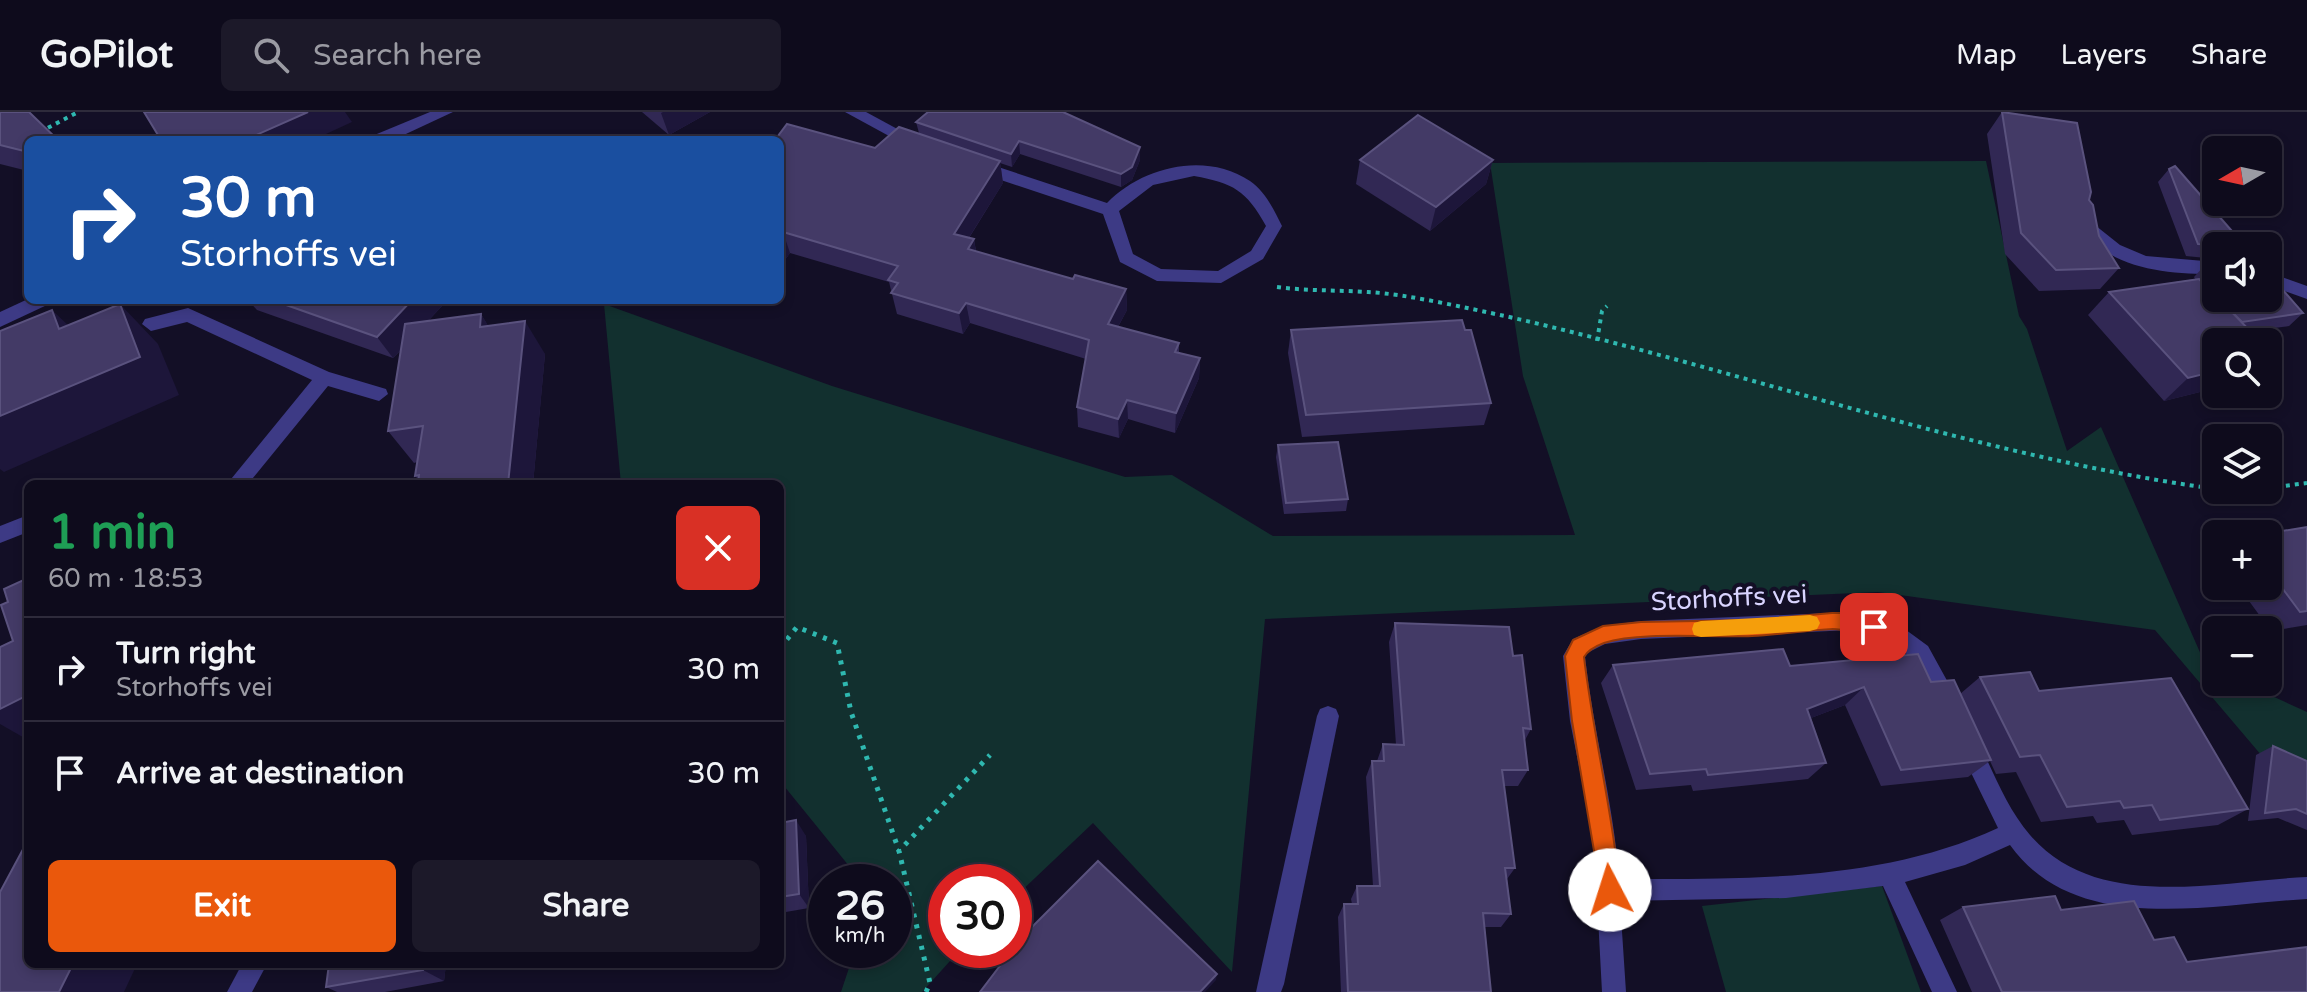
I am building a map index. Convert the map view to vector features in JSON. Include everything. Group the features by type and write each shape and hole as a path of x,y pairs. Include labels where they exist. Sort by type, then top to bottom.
{"street":[{"path":"388,136 445,112"},
{"path":"853,112 909,141 937,151"},
{"path":"965,162 1110,210"},
{"path":"1194,170 1236,177 1259,198 1274,226 1257,255 1221,277 1180,278 1157,275 1126,258 1110,210 1128,191 1151,176 1194,170"},
{"path":"2082,219 2099,239 2122,255 2159,265 2202,267"},
{"path":"2282,283 2307,293"},
{"path":"0,320 33,304"},
{"path":"151,324 188,315 324,378 379,394"},
{"path":"240,480 324,378"},
{"path":"0,535 24,525"},
{"name":"Storhoffs vei","path":"1614,992 1605,842 1581,721 1574,656 1580,646 1603,635 1832,621 1853,621 1895,633 1921,653 1936,677 2014,832 2024,846 2071,883 2094,891 2184,898 2234,895 2272,888 2307,888"},
{"path":"1268,992 1328,716"},
{"path":"1610,890 1705,890 1809,883 1889,873 1958,856 2014,832"},
{"path":"1889,873 1945,992"},
{"path":"239,992 253,968"}],"path":[{"path":"39,132 78,112"},
{"path":"1221,277 1320,292 1370,292 1517,319 1752,379 1908,423 2127,477 2202,487"},
{"path":"1597,341 1602,311 1607,306"},
{"path":"2282,486 2307,483"},
{"path":"784,643 797,627 837,643 851,712 899,851 930,983 926,992"},
{"path":"899,851 990,755"}],"green space":[{"path":"1986,161 2019,316 2027,329 2067,451 2101,427 2202,657 2202,685 2155,630 1878,592 1265,619 1232,972 1093,823 1032,881 1032,864 928,864 928,968 944,968 922,992 841,992 849,968 912,968 912,864 847,864 784,786 784,480 621,480 604,304 832,386 1125,477 1172,475 1273,536 1575,535 1523,376 1490,163"},
{"path":"2211,696 2272,696 2307,712 2307,809"},
{"path":"1882,886 1921,992 1726,992 1702,906"}],"building":[{"path":"0,112 29,112 54,136 24,136 24,151 0,145"},
{"path":"144,112 308,112 254,136 159,136"},
{"path":"928,112 1063,112 1140,147 1132,167 1121,174 1019,141 1011,154 916,122"},
{"path":"2002,112 2077,123 2091,192 2089,200 2093,205 2099,236 2119,268 2056,270 2021,233"},
{"path":"1418,115 1493,160 1436,207 1360,160"},
{"path":"787,124 875,148 899,127 1000,161 954,234 974,239 968,249 1073,279 1075,275 1126,289 1108,324 1179,343 1175,352 1200,358 1176,413 1127,400 1118,419 1077,407 1089,340 966,303 959,313 891,293 898,283 888,280 898,266 784,232 784,136 778,136"},
{"path":"2175,166 2202,197 2202,216 2219,216 2233,232 2202,232 2202,244 2198,244 2169,169"},
{"path":"2199,279 2202,282 2202,312 2232,312 2247,328 2202,328 2202,374 2188,378 2109,292"},
{"path":"2282,289 2303,313 2242,322 2232,312 2282,312"},
{"path":"120,304 140,357 0,416 0,331 52,310 59,329"},
{"path":"283,304 408,304 377,337"},
{"path":"481,314 480,327 525,321 508,480 418,480 419,475 415,476 423,426 388,431 405,324"},
{"path":"1462,320 1465,330 1471,330 1491,403 1306,415 1291,330"},
{"path":"1338,442 1348,499 1286,503 1278,445"},
{"path":"2307,527 2307,611 2300,612 2282,588 2282,531"},
{"path":"24,580 24,697 0,709 0,647 13,641 1,605 8,602 4,589"},
{"path":"1395,623 1509,627 1513,656 1522,655 1531,729 1523,728 1528,770 1502,770 1515,868 1505,868 1511,914 1483,913 1491,992 1348,992 1344,904 1358,904 1357,886 1380,886 1372,761 1384,761 1383,744 1404,745"},
{"path":"1783,649 1790,666 1918,654 1931,682 1954,680 1991,760 1901,770 1864,687 1807,709 1826,763 1708,775 1706,769 1650,774 1613,665"},
{"path":"2030,672 2039,691 2171,678 2248,809 2160,820 2152,805 2124,808 2120,801 2067,807 2040,755 2020,757 1980,677"},
{"path":"2273,746 2307,761 2307,814 2296,809 2265,813"},
{"path":"796,820 799,894 784,896 784,822"},
{"path":"24,847 24,968 71,968 59,992 0,992 0,892"},
{"path":"1098,861 1217,974 1200,992 980,992 998,968 1032,968 1032,927"},
{"path":"2055,896 2061,910 2134,901 2154,940 2174,937 2187,962 2307,947 2307,992 2002,992 1963,907"},
{"path":"328,968 423,968 423,970 326,987"}],"slow traffic":[{"path":"1701,629 1810,623"}],"route":[{"path":"1610,890 1605,842 1581,721 1574,656 1580,646 1603,635 1641,630 1754,628 1832,621 1853,621 1874,627"}]}
